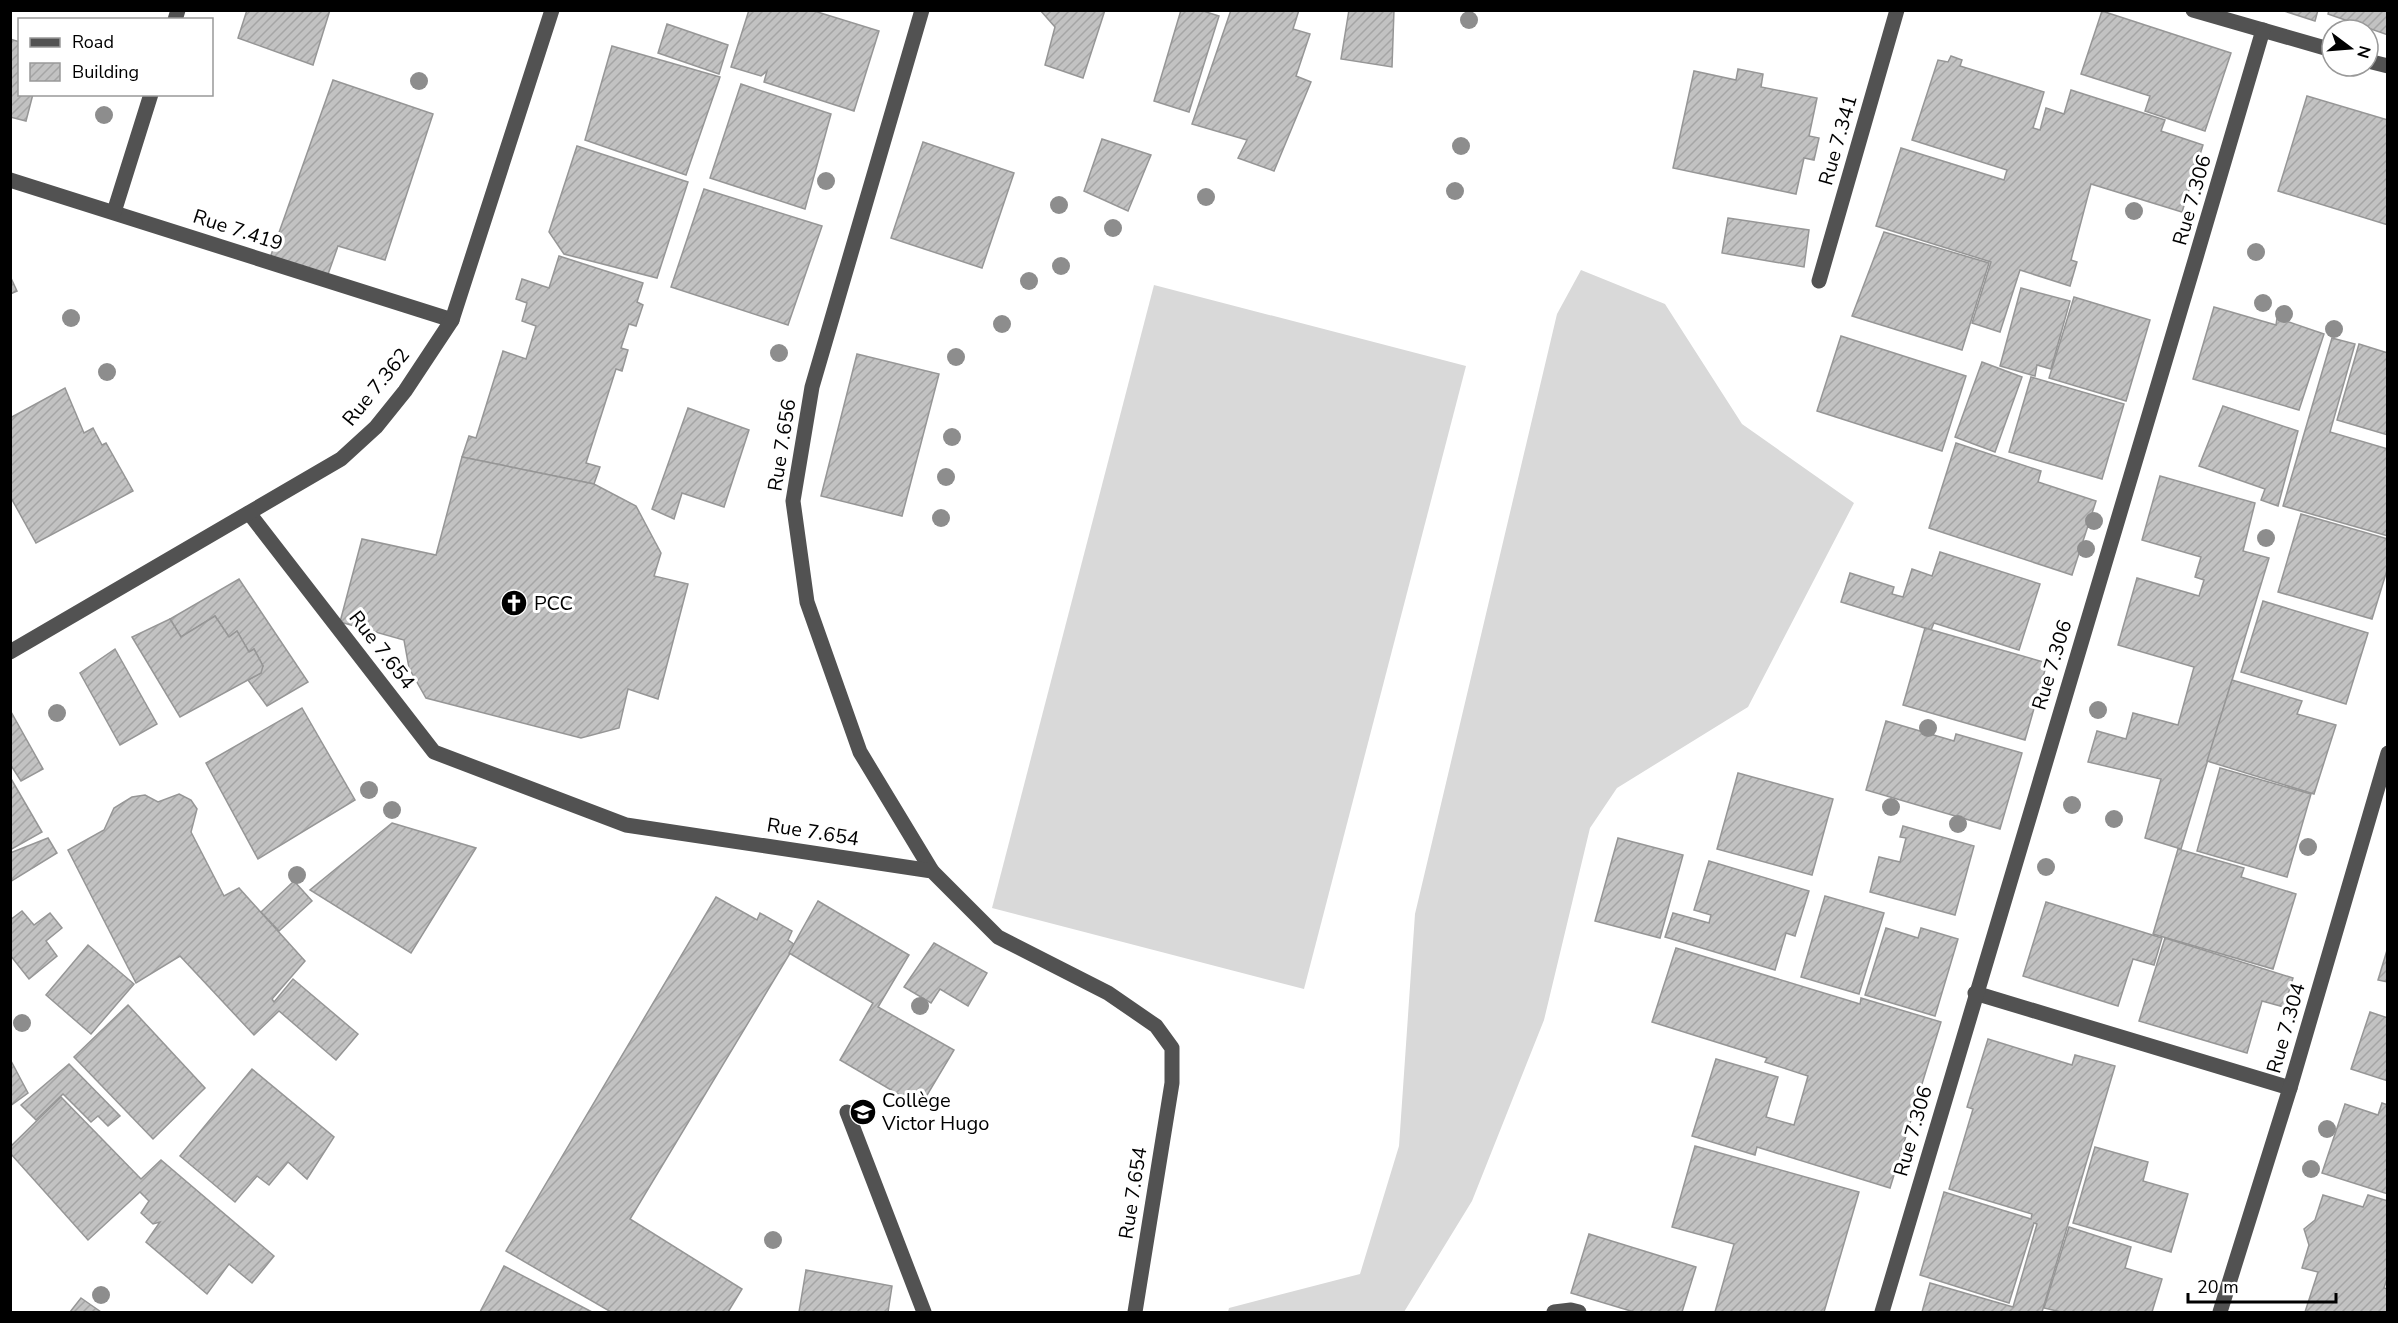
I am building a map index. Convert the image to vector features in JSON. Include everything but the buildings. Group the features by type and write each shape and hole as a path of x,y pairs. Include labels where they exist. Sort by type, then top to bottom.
{"street":[{"name":"Rue 7.362","path":"10,652 341,459 376,427 405,391 452,320 552,10"},
{"name":"Rue 7.656","path":"922,10 812,387 793,501 807,602 860,752 932,871"},
{"name":"Rue 7.341","path":"1819,281 1897,10"},
{"path":"2193,10 2320,47"},
{"name":"Rue 7.306","path":"1882,1312 1975,993 2157,394 2263,30"},
{"path":"114,212 150,96"},
{"name":"Rue 7.419","path":"10,180 452,320"},
{"name":"Rue 7.654","path":"249,513 434,752 626,825 932,871 998,937 1108,993 1156,1026 1172,1048 1172,1083 1135,1312"},
{"name":"Rue 7.304","path":"2220,1312 2290,1088 2388,753"},
{"path":"1975,993 2290,1088"},
{"path":"848,1112 924,1312"},
{"path":"1554,1312 1571,1310 1579,1312"}],"shaded area":[{"path":"1581,270 1665,304 1742,424 1854,503 1748,707 1617,788 1590,828 1544,1020 1472,1201 1404,1312 1228,1312 1229,1308 1360,1274 1399,1146 1415,914 1557,314"},
{"path":"1154,285 1466,366 1304,989 992,908"}],"place":[{"name":"PCC","path":"514,603"},
{"name":"Collège Victor Hugo","path":"863,1112"}]}
